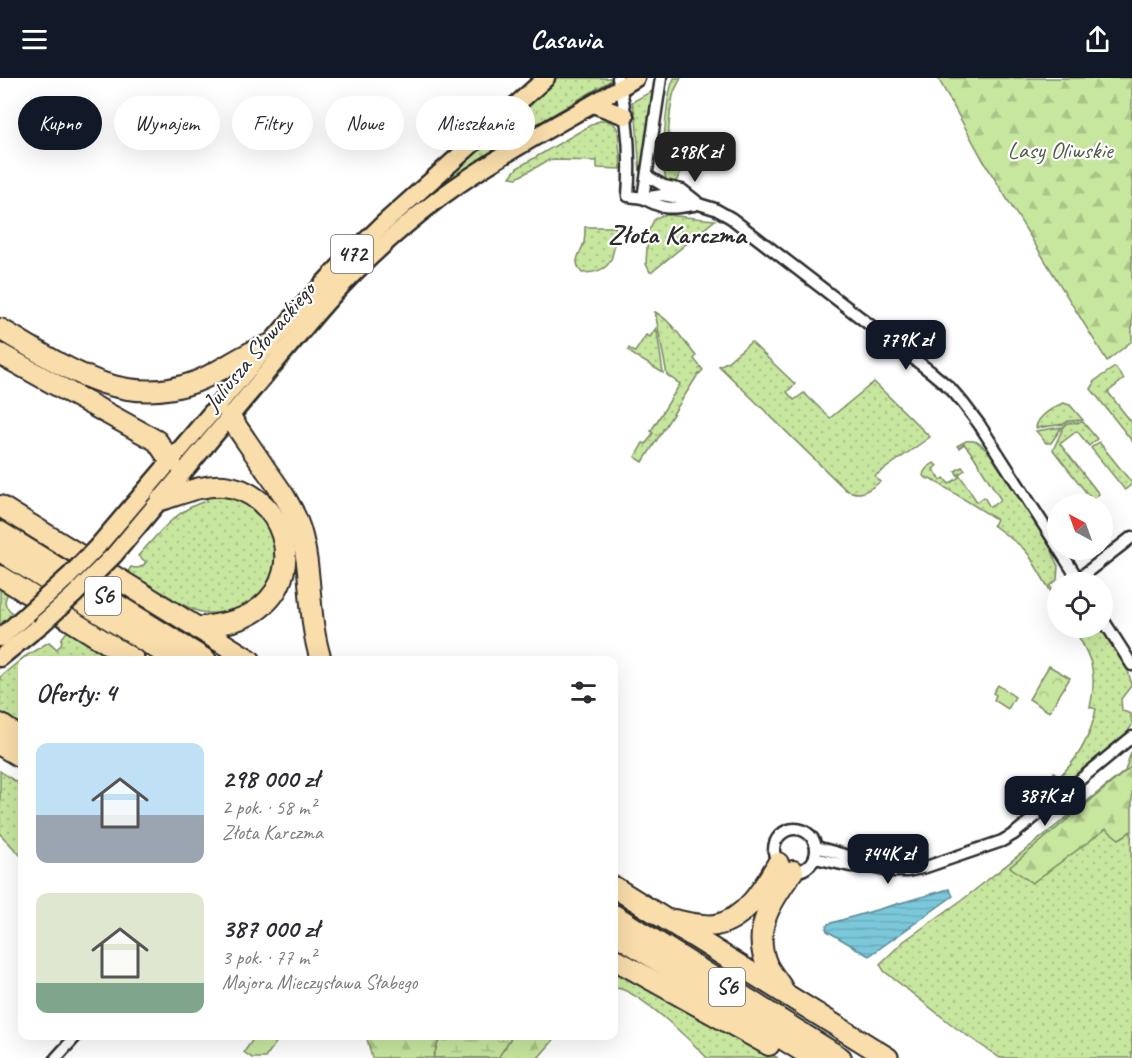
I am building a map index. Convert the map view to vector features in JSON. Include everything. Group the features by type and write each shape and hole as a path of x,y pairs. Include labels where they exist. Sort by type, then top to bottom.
{"highway":[{"path":"0,328 83,376 129,389 159,389 192,383 269,345"},
{"path":"0,354 157,441 171,462"},
{"path":"230,417 285,497 300,528 311,615 320,656"},
{"path":"161,500 210,486 236,489 249,494 267,508 279,525 284,538 286,558 283,574 268,600 254,612 238,620 197,628"},
{"path":"0,506 243,656"},
{"name":"S6","path":"0,532 200,656"},
{"name":"S6","path":"0,550 169,656"},
{"path":"0,576 128,656"},
{"path":"0,724 18,736"},
{"path":"0,745 18,756"},
{"path":"666,920 693,925 716,925 726,921 741,912 786,867"},
{"path":"783,993 782,987 766,964 762,952 762,930 786,867"},
{"path":"618,890 888,1058"},
{"name":"S6","path":"618,918 842,1058"},
{"name":"S6","path":"618,936 813,1058"},
{"path":"618,961 793,1058"}],"main road":[{"name":"Juliusza Słowackiego","path":"0,638 69,576 98,546 308,300 372,236 546,78"},
{"name":"472","path":"619,83 636,78"},
{"name":"Juliusza Słowackiego","path":"0,658 74,595 114,555 343,284 380,248 443,195 507,154 593,104 619,83"},
{"path":"593,104 625,116"}],"street":[{"path":"643,198 661,78"},
{"path":"619,83 625,116 630,172 628,196 643,198 659,207 674,208 699,204"},
{"path":"646,176 664,186 682,190 699,204 715,209 731,218 950,388 979,424 1047,531"},
{"path":"1089,572 1132,537"},
{"path":"1113,635 1132,665"},
{"path":"815,853 849,866 907,871 926,867 1009,837 1132,737"},
{"path":"793,828 809,834 814,840 815,853 811,864 800,871 786,867 775,858 774,845 783,832 793,828"},
{"path":"56,1058 72,1040"}],"green space":[{"path":"557,78 611,78 610,81 535,125 535,98"},
{"path":"674,78 681,78 674,92 670,112 669,145 670,150 675,152 672,156 664,150 664,143 668,103"},
{"name":"Lasy Oliwskie","path":"938,78 1132,78 1132,341 1107,361 983,160"},
{"path":"652,91 640,174 636,117 632,102"},
{"path":"604,120 612,123 618,130 621,169 597,168 597,161 555,160 547,161 517,178 510,177 517,168 596,122"},
{"path":"477,150 493,150 423,203 420,201"},
{"path":"667,156 682,168 674,182 666,180 664,171 667,171"},
{"path":"666,215 715,220 650,272 646,264 648,232 654,220"},
{"path":"585,227 616,227 613,253 607,266 601,270 582,273 577,260 584,242"},
{"path":"385,255 336,306 242,418 247,406 313,327 347,289"},
{"path":"655,312 661,315 677,332 696,356 694,359 703,370 643,462 635,457 643,443 646,444 653,433 651,431 680,384 667,375"},
{"path":"656,328 663,373 628,350 629,348 635,352 646,335 650,337"},
{"path":"751,342 795,384 787,392 794,400 804,393 830,418 874,382 930,437 875,476 880,482 871,488 860,493 846,490 719,366"},
{"path":"1115,367 1124,379 1108,392 1132,423 1132,441 1091,389 1093,382"},
{"path":"1063,403 1070,405 1083,420 1036,428 1042,416"},
{"path":"1083,422 1097,439 1089,446 1077,431 1060,444 1099,494 1087,494 1053,450 1064,426 1068,423"},
{"path":"1062,427 1051,443 1046,443 1036,431"},
{"path":"966,441 972,441 985,449 987,447 1047,542 1047,560 1055,560 1058,566 1058,572 1047,572 1047,585 1022,547 993,525 996,519 930,478 923,476 925,470 934,463 937,466 933,469 941,480 944,478 949,484 959,477 955,471 962,467 965,470 959,474 977,502 984,497 990,507 1001,500 973,455 964,444 959,448 957,446"},
{"path":"1099,442 1132,483 1125,490 1091,448"},
{"path":"206,493 240,496 271,522 275,553 271,576 258,596 237,609 225,612 194,610 126,575 131,567 140,568 146,562 138,556 169,523 186,509 207,501"},
{"path":"0,585 5,588 7,595 6,606 14,615 0,625"},
{"path":"69,629 109,656 26,656 49,642 57,649 61,645 62,638"},
{"path":"1079,638 1109,638 1120,655 1128,671 1131,686 1121,699 1122,710 1131,714 1132,725 1124,738 1063,788 1054,784 1051,779 1054,772 1059,777 1078,754 1091,728 1096,709 1090,707 1093,674"},
{"path":"18,662 18,728 0,719 0,677"},
{"path":"1049,666 1070,678 1049,712 1029,699"},
{"path":"998,685 1015,697 1008,709 994,700 996,695 993,693"},
{"path":"1131,752 1132,1058 1000,1058 956,1028 884,971 880,964 904,941 966,897 1125,771"},
{"path":"1132,766 1132,831 1119,839 1106,829 1032,883 1010,867"},
{"path":"0,771 18,783 18,853 0,834"},
{"path":"618,970 778,1058 707,1058 648,1005 618,989"},
{"path":"252,1040 278,1040 265,1058 252,1058 244,1052"},
{"path":"367,1040 554,1040 538,1058 372,1058"},
{"path":"440,1040 510,1040 498,1058 433,1058"}],"water":[{"path":"949,889 953,896 869,956 827,931 826,928 828,924"}],"district":[{"name":"Złota Karczma","path":"677,234"}]}
